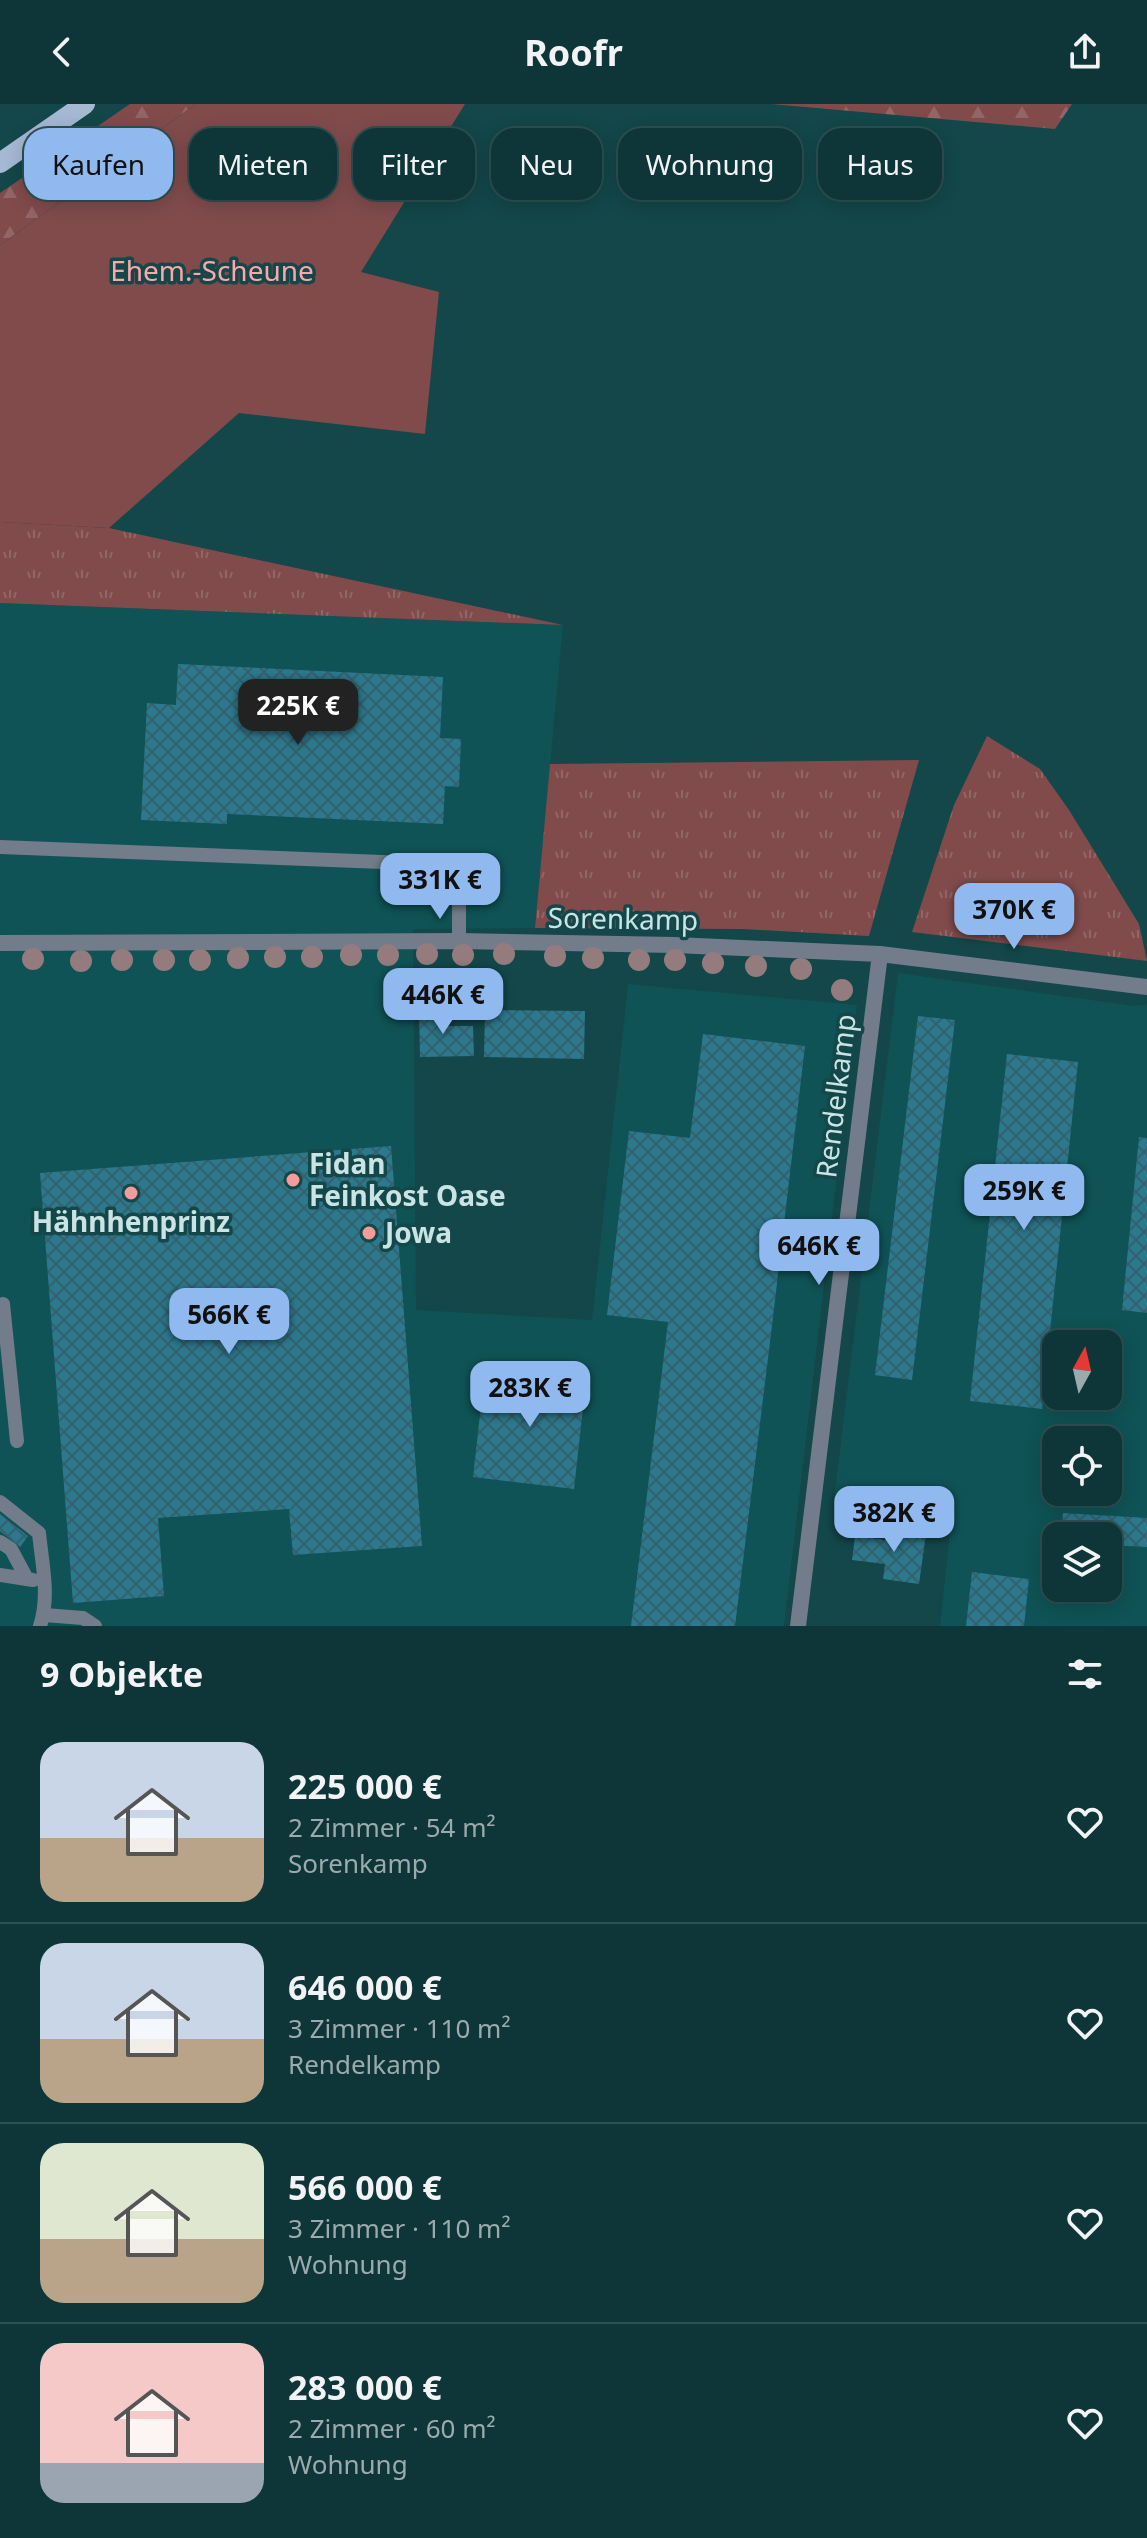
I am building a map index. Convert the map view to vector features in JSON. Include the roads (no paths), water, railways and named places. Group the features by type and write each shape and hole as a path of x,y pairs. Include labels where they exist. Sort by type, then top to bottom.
{"main road":[{"path":"0,163 85,104"}],"street":[{"name":"Sorenkamp","path":"0,943 459,941 675,945 880,954 1147,987"},
{"name":"Rendelkamp","path":"798,1626 880,954"}],"lane":[{"path":"0,847 459,865 459,941"},
{"path":"3,1304 17,1441"},
{"path":"0,1502 39,1533 45,1582 42,1620 83,1618 95,1626"},
{"path":"0,1542 11,1549 27,1579"},
{"path":"0,1575 45,1582"}],"place":[{"name":"Fidan Feinkost Oase","path":"293,1180"},
{"name":"Hähnhenprinz","path":"131,1193"},
{"name":"Jowa","path":"369,1233"}],"park label":[{"name":"Ehem.-Scheune","path":"212,271"}]}
